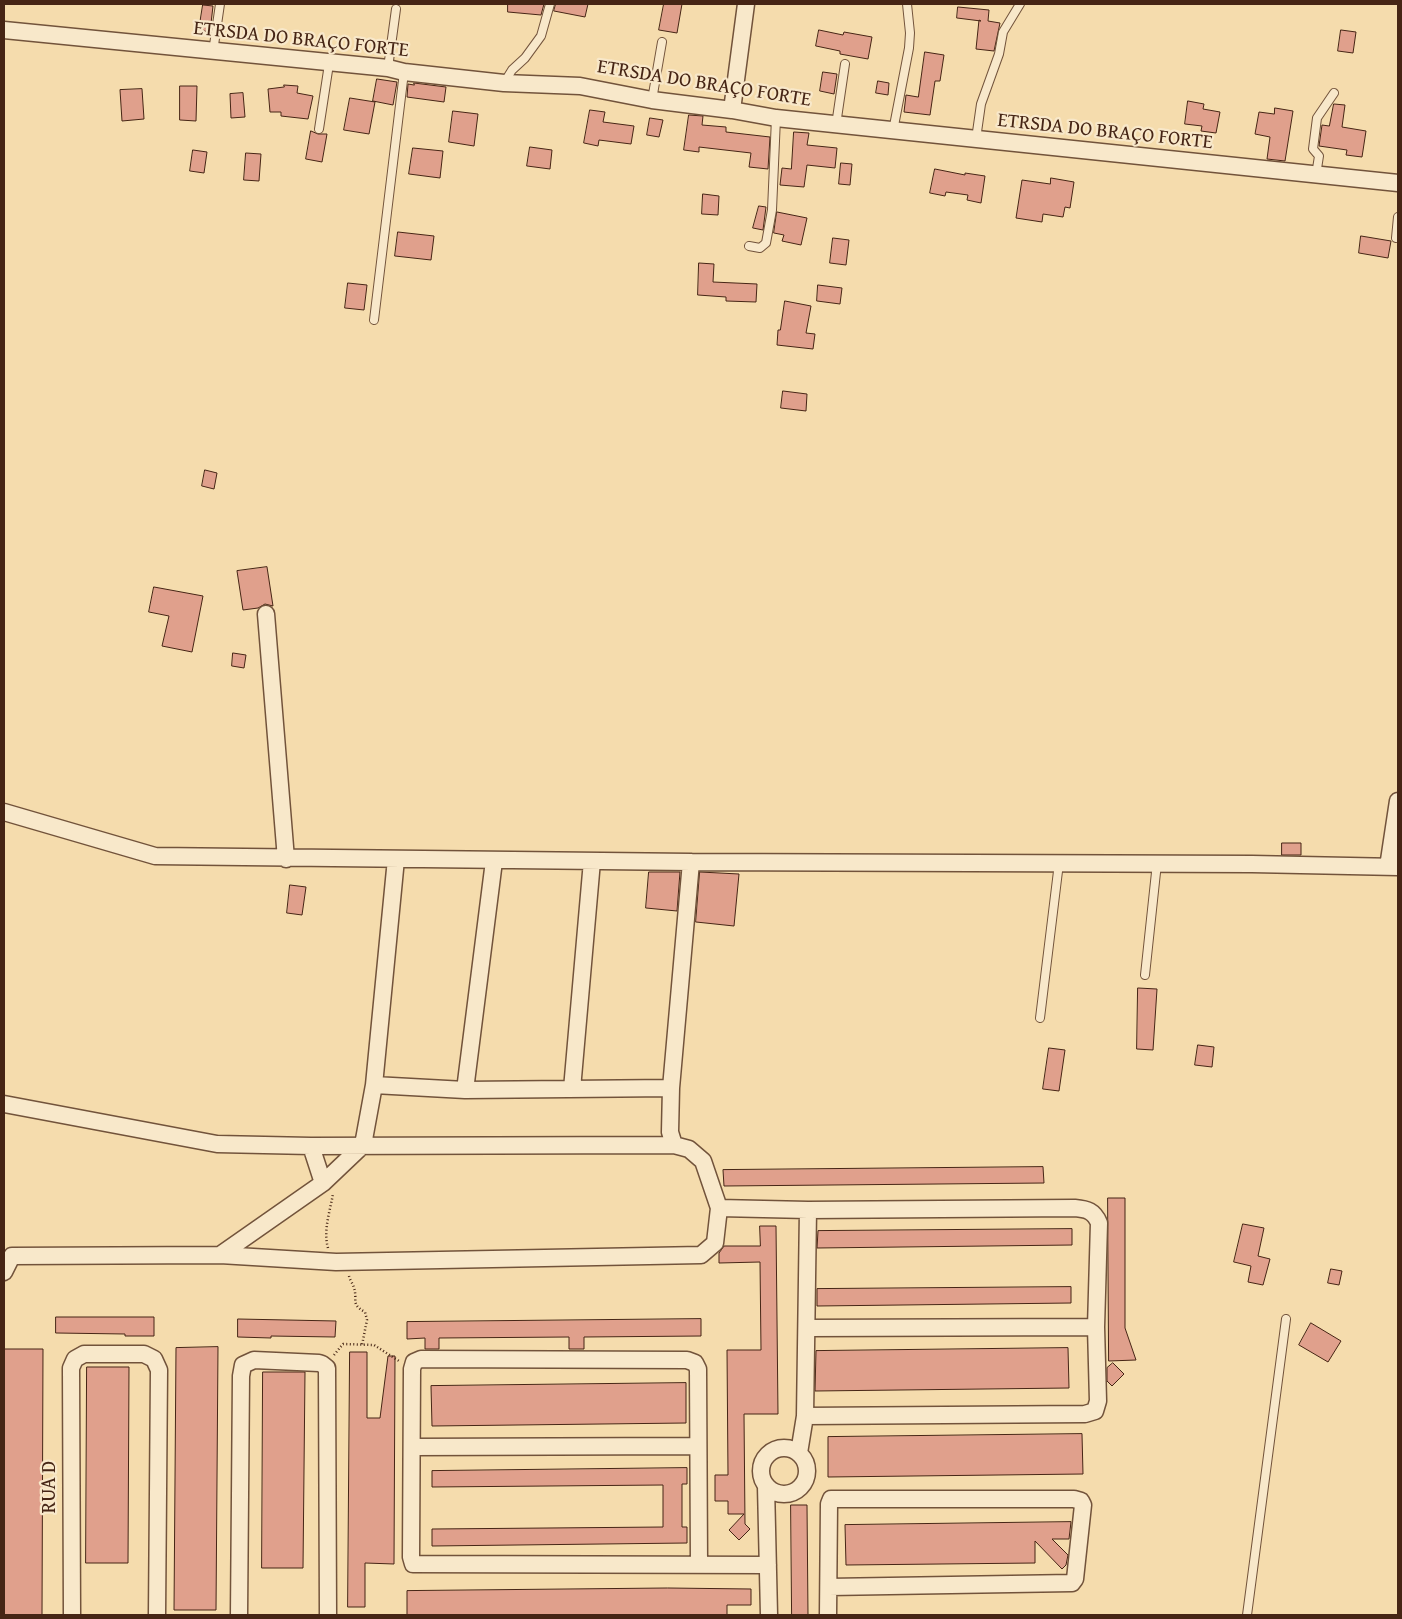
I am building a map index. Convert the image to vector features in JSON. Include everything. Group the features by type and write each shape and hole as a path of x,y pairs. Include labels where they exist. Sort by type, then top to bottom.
{"street":[{"path":"732,110 746,4"},
{"name":"ETRSDA DO BRAÇO FORTE","path":"4,30 329,64 388,68 404,72 504,83 580,86 652,100 732,110 776,118 1398,183"},
{"path":"266,614 286,858"},
{"path":"4,812 155,856 396,860 1157,863 1393,867 1398,800"},
{"path":"220,1255 323,1183 363,1145 374,1085 396,860"},
{"path":"465,1090 494,860"},
{"path":"572,1089 592,861"},
{"path":"674,1145 670,1132 671,1088 691,862"},
{"path":"374,1085 465,1090 671,1088"},
{"path":"4,1104 217,1144 312,1146 674,1145 689,1149 703,1161 719,1208 714,1243 701,1255 336,1262 220,1255 8,1256 4,1272"},
{"path":"312,1146 323,1183"},
{"path":"719,1208 808,1210 1075,1208 1091,1211 1096,1216 1098,1223 1096,1327 1098,1401 1097,1407 1091,1412 1075,1414 805,1416"},
{"path":"799,1453 805,1416 808,1210"},
{"path":"807,1328 1096,1327"},
{"name":"RUA D","path":"72,1615 71,1368 75,1359 84,1354 144,1354 154,1359 159,1370 157,1615"},
{"path":"699,1564 698,1369 695,1363 691,1361 421,1359 414,1362 412,1369 411,1557 413,1564 768,1565"},
{"path":"239,1615 240,1376 243,1365 254,1360 319,1363 325,1366 328,1372 328,1615"},
{"path":"412,1447 698,1446"},
{"path":"785,1448 799,1453 807,1466 805,1481 801,1487 795,1492 780,1494 766,1486 762,1480 761,1472 762,1464 770,1452 785,1448"},
{"path":"766,1486 769,1615"},
{"path":"828,1615 829,1504 833,1498 1074,1499 1081,1501 1083,1505 1075,1579 1072,1583 829,1587"}],"lane":[{"path":"213,52 220,4"},
{"path":"504,83 512,70 525,58 541,36 550,4"},
{"path":"894,131 909,48 910,33 907,4"},
{"path":"976,139 981,104 999,54 1003,32 1020,4"},
{"path":"388,68 396,9"},
{"path":"652,100 662,42"},
{"path":"319,129 329,64"},
{"path":"836,125 845,64"},
{"path":"374,320 404,72"},
{"path":"1316,175 1319,156 1313,149 1317,118 1334,94"},
{"path":"749,246 760,248 766,243 772,210 776,118"},
{"path":"1396,238 1398,218"},
{"path":"1040,1018 1059,863"},
{"path":"1145,975 1157,863"},
{"path":"1247,1615 1286,1319"}],"path":[{"path":"325,1366 343,1344 374,1345 412,1369"}],"building":[{"path":"508,4 544,4 541,15 508,12"},
{"path":"556,4 588,4 585,17 554,11"},
{"path":"664,4 682,4 677,33 659,30"},
{"path":"203,5 213,6 210,32 199,30"},
{"path":"958,7 989,10 988,21 1000,23 994,51 976,49 979,21 957,18"},
{"path":"819,30 843,35 844,32 872,37 868,59 840,54 840,51 816,46"},
{"path":"1341,30 1356,32 1353,53 1338,51"},
{"path":"925,52 944,55 940,81 935,81 930,115 904,112 906,95 918,97"},
{"path":"823,72 837,74 834,94 820,91"},
{"path":"377,79 397,82 393,105 373,101"},
{"path":"878,81 889,83 888,95 876,93"},
{"path":"414,83 446,87 444,102 407,97 408,84 414,85"},
{"path":"284,85 298,86 297,93 313,96 308,119 281,116 281,112 270,112 268,89 284,87"},
{"path":"180,86 197,86 196,121 180,120"},
{"path":"142,89 144,119 122,121 120,90"},
{"path":"243,93 245,117 231,118 230,94"},
{"path":"350,98 375,102 369,134 344,130"},
{"path":"1188,101 1204,104 1203,109 1220,112 1216,133 1201,131 1202,126 1185,124"},
{"path":"1334,104 1345,105 1342,127 1366,131 1362,157 1346,155 1347,150 1319,146 1322,125 1329,126"},
{"path":"1275,108 1293,111 1285,161 1267,159 1270,137 1255,134 1259,112 1274,114"},
{"path":"590,110 605,112 603,122 634,126 631,144 599,140 598,146 584,143"},
{"path":"453,111 478,114 474,146 449,142"},
{"path":"689,115 703,116 702,125 726,127 726,132 770,137 768,169 749,167 751,153 699,147 699,152 684,150"},
{"path":"650,118 663,120 659,137 647,135"},
{"path":"311,131 318,134 327,134 322,162 306,159"},
{"path":"794,132 809,133 807,145 837,148 835,168 807,165 804,187 780,185 782,168 791,169"},
{"path":"530,147 552,150 550,169 527,166"},
{"path":"413,148 443,151 440,178 409,174"},
{"path":"193,150 207,152 204,173 190,171"},
{"path":"246,153 261,154 259,181 244,180"},
{"path":"841,163 852,164 850,185 839,184"},
{"path":"935,169 965,175 965,173 985,176 981,203 967,200 968,195 946,192 945,196 930,193"},
{"path":"1051,178 1074,182 1070,208 1065,207 1063,217 1043,214 1042,222 1016,218 1022,180 1050,184"},
{"path":"703,194 719,196 718,215 702,214"},
{"path":"759,206 766,207 763,230 753,228"},
{"path":"777,212 807,218 801,245 782,241 784,235 774,233"},
{"path":"398,232 434,236 431,260 395,256"},
{"path":"1361,236 1391,241 1388,258 1359,253"},
{"path":"833,238 849,240 846,265 830,263"},
{"path":"699,263 714,264 713,282 757,284 756,302 726,301 726,297 698,295"},
{"path":"348,283 367,285 364,310 345,308"},
{"path":"818,285 842,288 840,304 817,301"},
{"path":"785,301 811,306 806,333 815,334 813,349 777,345 778,330 780,330"},
{"path":"783,391 807,394 806,411 781,408"},
{"path":"205,470 217,473 214,489 202,486"},
{"path":"267,567 273,606 265,604 258,608 243,610 237,571"},
{"path":"154,587 203,596 192,652 162,646 169,616 149,612"},
{"path":"233,653 246,655 244,668 232,666"},
{"path":"1282,843 1301,843 1301,855 1282,855"},
{"path":"649,872 680,872 677,911 646,908"},
{"path":"700,872 739,874 734,926 696,922"},
{"path":"290,885 306,887 302,915 287,913"},
{"path":"1138,988 1157,989 1153,1050 1137,1049"},
{"path":"1198,1045 1214,1047 1212,1067 1195,1065"},
{"path":"1049,1048 1065,1050 1059,1091 1043,1089"},
{"path":"1043,1167 1044,1183 724,1186 723,1170"},
{"path":"1108,1198 1125,1198 1125,1328 1136,1360 1109,1361"},
{"path":"1243,1224 1264,1228 1258,1256 1270,1259 1263,1285 1248,1282 1251,1266 1234,1262"},
{"path":"760,1226 776,1226 778,1414 744,1414 745,1524 750,1529 739,1540 729,1530 744,1514 728,1514 728,1501 715,1501 715,1475 728,1475 727,1350 761,1350 760,1262 719,1263 719,1253 724,1246 760,1246"},
{"path":"1072,1229 1072,1245 817,1248 818,1231"},
{"path":"1331,1269 1342,1271 1339,1285 1328,1283"},
{"path":"1071,1287 1071,1303 817,1306 817,1289"},
{"path":"56,1317 154,1317 154,1336 56,1333"},
{"path":"238,1319 336,1321 335,1337 238,1337"},
{"path":"701,1319 701,1336 584,1337 584,1349 569,1349 569,1337 439,1338 439,1349 425,1349 425,1338 407,1339 407,1322"},
{"path":"1311,1323 1341,1341 1328,1362 1299,1345"},
{"path":"218,1347 216,1610 174,1610 176,1348"},
{"path":"1068,1348 1069,1388 815,1391 816,1351"},
{"path":"4,1349 43,1349 42,1615 4,1615"},
{"path":"350,1352 367,1352 367,1418 380,1418 388,1356 395,1356 394,1564 365,1563 365,1607 348,1607"},
{"path":"1113,1363 1124,1374 1112,1386 1107,1381 1107,1368"},
{"path":"87,1367 129,1367 128,1563 86,1563"},
{"path":"263,1372 305,1372 303,1568 262,1568"},
{"path":"686,1383 686,1423 432,1426 431,1386"},
{"path":"1082,1434 1083,1474 828,1477 828,1437"},
{"path":"687,1468 687,1484 682,1484 682,1527 687,1527 687,1543 432,1546 432,1529 663,1527 663,1485 432,1487 432,1471"},
{"path":"791,1505 807,1505 808,1615 792,1615"},
{"path":"1071,1522 1069,1539 1052,1539 1068,1555 1066,1565 1062,1569 1035,1541 1035,1563 846,1565 845,1525"},
{"path":"751,1589 751,1605 727,1605 727,1615 407,1615 407,1591"}]}
